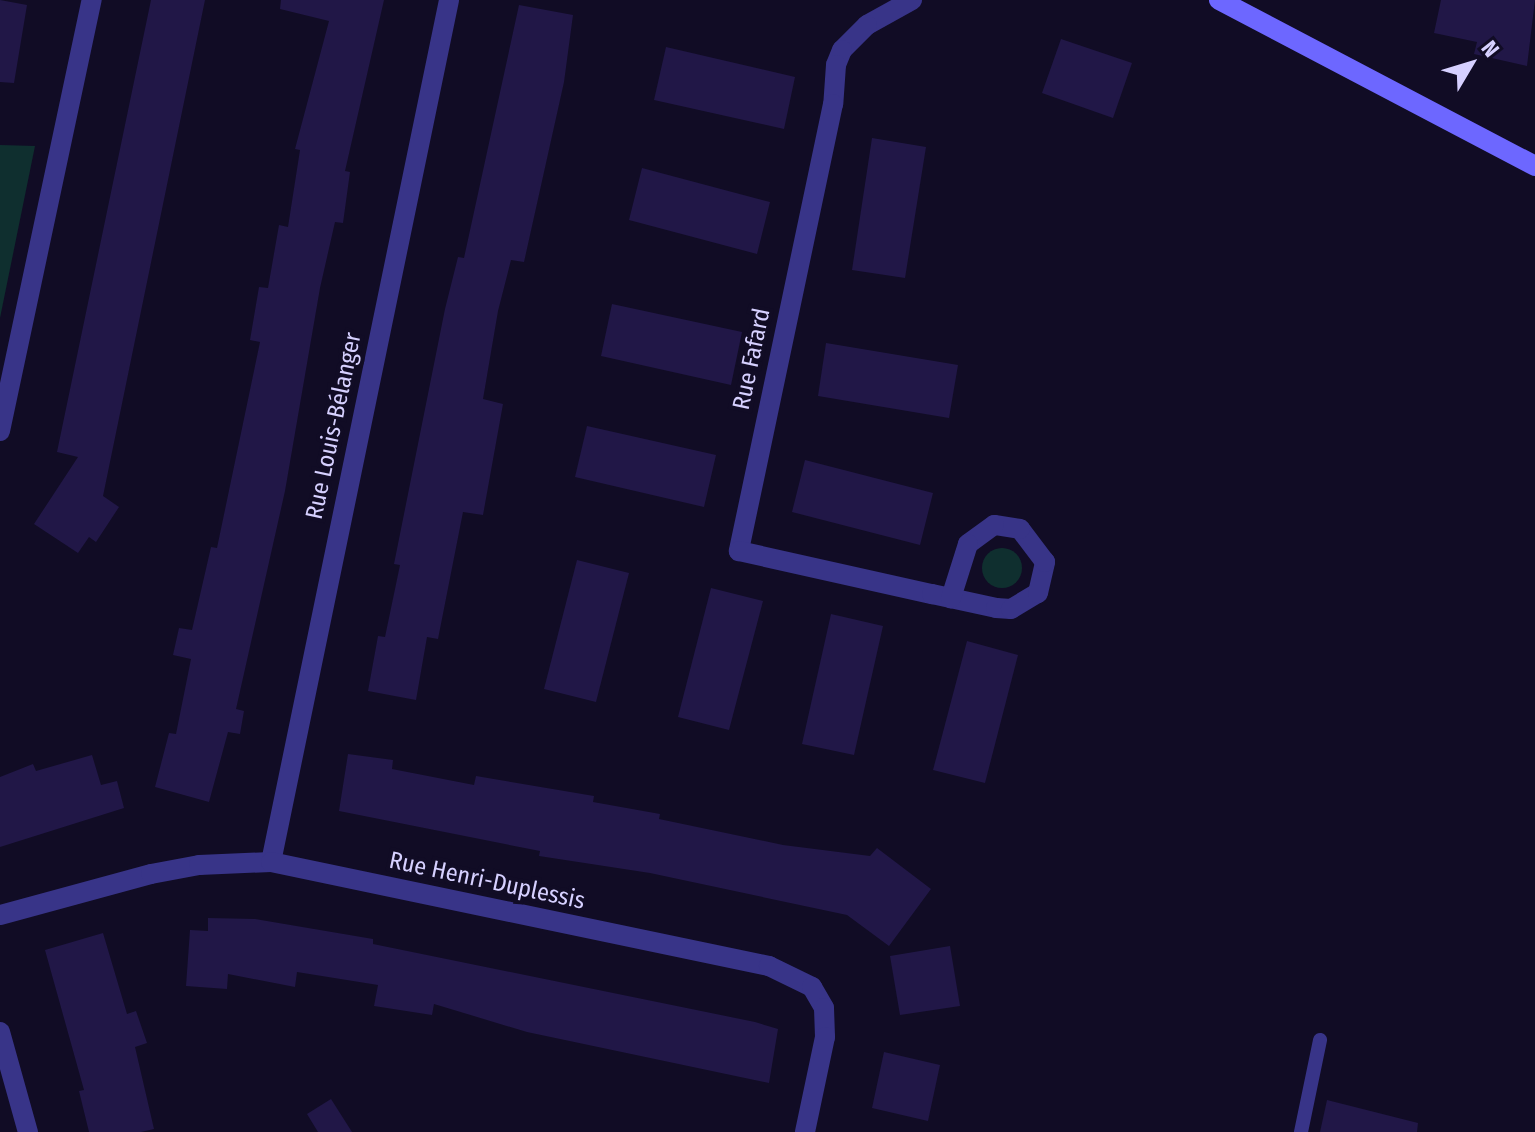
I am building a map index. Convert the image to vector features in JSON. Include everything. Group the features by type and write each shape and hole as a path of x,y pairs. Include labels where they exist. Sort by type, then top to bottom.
{"main road":[{"path":"1219,0 1535,166"}],"street":[{"path":"0,431 92,0"},
{"name":"Rue Louis-Bélanger","path":"271,862 449,0"},
{"name":"Rue Fafard","path":"912,0 867,25 842,50 836,65 833,104 739,551 951,598 1011,609 1038,593 1045,562 1020,529 994,525 968,544 951,598"},
{"name":"Rue Henri-Duplessis","path":"0,915 151,874 199,865 271,862 797,976 812,987 824,1008 825,1037 805,1132"},
{"path":"0,1032 28,1132"}],"lane":[{"path":"1301,1132 1320,1040"}],"green space":[{"path":"0,145 35,146 0,318"},
{"path":"1002,548 1016,554 1022,568 1016,582 1002,588 988,582 982,568 988,554"}],"building":[{"path":"0,0 27,5 14,83 0,82"},
{"path":"151,0 205,0 103,496 119,507 96,542 89,537 78,553 34,524 78,457 57,452"},
{"path":"281,0 384,0 345,171 350,172 343,223 335,222 320,288 285,491 236,709 244,711 240,734 228,732 209,802 155,787 169,733 176,734 191,659 173,655 179,628 192,630 211,547 217,548 260,342 250,340 259,287 268,288 279,225 288,227 300,150 295,149 329,21 280,9"},
{"path":"1441,0 1535,0 1527,66 1474,54 1477,42 1434,33"},
{"path":"519,5 573,15 564,82 524,262 511,260 498,311 483,399 503,404 483,515 463,512 438,639 427,637 416,700 368,691 378,636 385,637 400,565 394,564 445,309 458,257 464,258"},
{"path":"1061,39 1132,63 1113,118 1042,93"},
{"path":"666,47 795,77 784,129 654,100"},
{"path":"872,138 926,147 905,278 852,270"},
{"path":"642,168 770,202 757,254 629,220"},
{"path":"612,304 742,332 731,385 601,356"},
{"path":"826,343 958,365 949,418 818,396"},
{"path":"587,426 716,455 704,507 575,477"},
{"path":"805,460 933,493 920,545 792,512"},
{"path":"577,560 629,573 596,702 544,689"},
{"path":"711,588 763,601 729,730 678,717"},
{"path":"831,614 883,626 854,755 802,744"},
{"path":"967,641 1018,655 985,783 933,770"},
{"path":"348,754 393,760 392,769 474,785 476,776 594,796 593,802 660,814 659,819 783,845 870,856 877,848 931,889 889,946 847,915 650,873 539,856 540,851 339,811"},
{"path":"92,755 101,785 117,781 124,808 0,847 0,777 33,764 36,771"},
{"path":"208,918 255,919 373,939 373,944 755,1022 778,1029 769,1083 527,1032 434,1004 432,1015 374,1006 378,985 297,972 295,987 228,974 227,989 186,986 190,930 208,931"},
{"path":"103,933 127,1014 136,1011 147,1043 135,1047 154,1129 141,1132 89,1132 79,1091 84,1090 45,950"},
{"path":"950,946 960,1006 900,1015 890,956"},
{"path":"884,1052 940,1065 928,1121 872,1108"},
{"path":"331,1099 352,1132 318,1132 307,1114"},
{"path":"1327,1100 1418,1123 1417,1132 1320,1132"}]}
